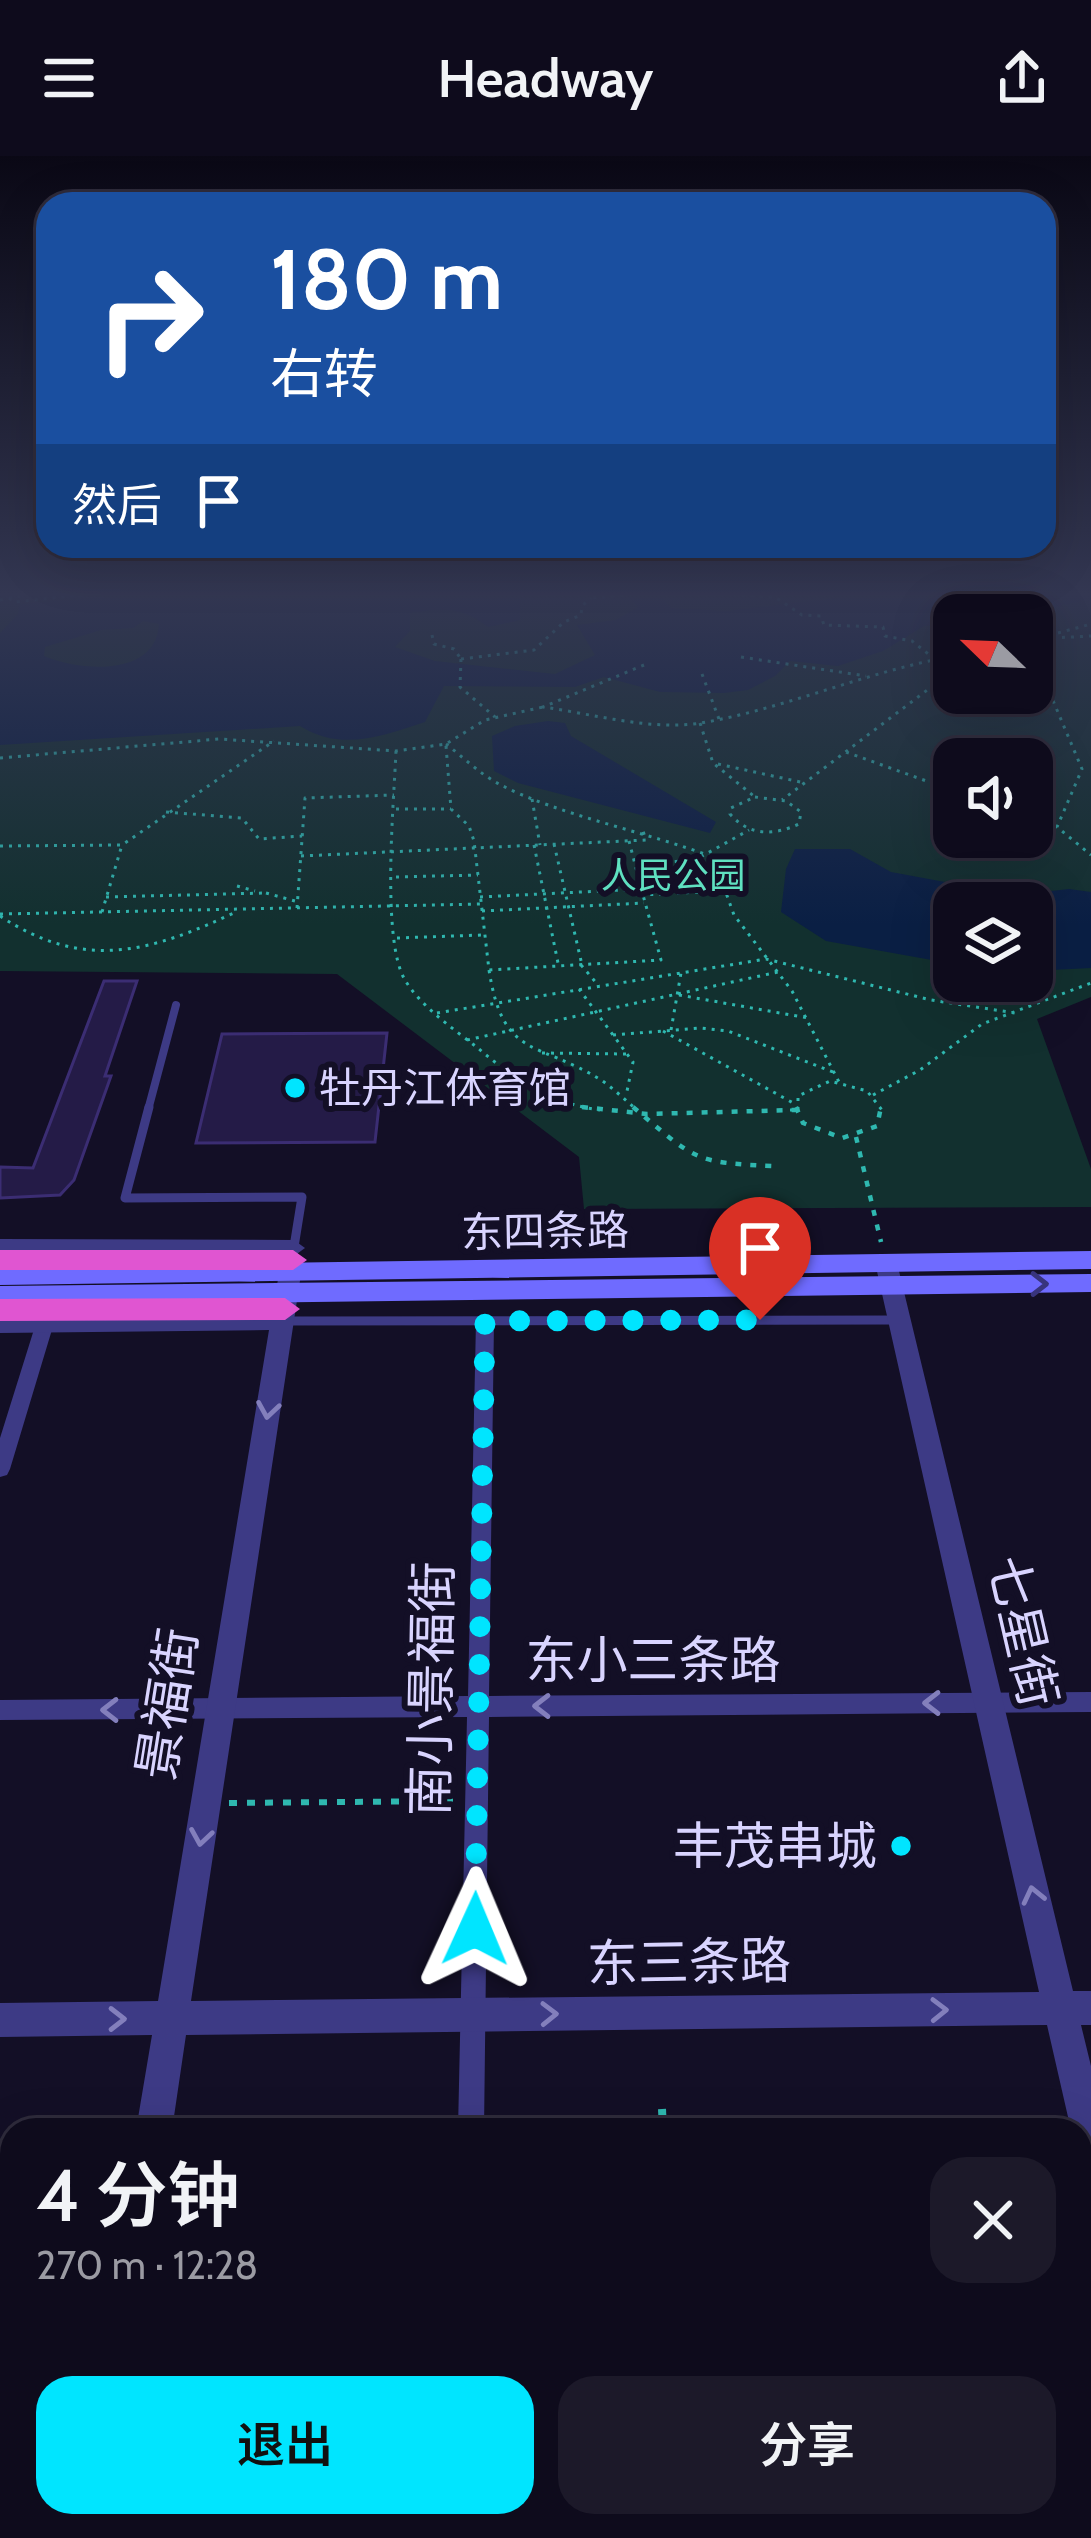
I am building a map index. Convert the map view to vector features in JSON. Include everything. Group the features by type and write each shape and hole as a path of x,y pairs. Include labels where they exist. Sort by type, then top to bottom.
{"highway":[{"path":"0,1260 127,1285 289,1284"},
{"path":"0,1310 127,1285 289,1284"}],"main road":[{"path":"888,1275 1091,1259"},
{"path":"289,1284 888,1275 1091,1283"},
{"path":"0,1276 127,1285"},
{"path":"0,1296 127,1285"}],"street":[{"path":"0,1247 289,1284"},
{"name":"七星街","path":"888,1275 987,1703 1075,2008 1088,2118"},
{"path":"0,1324 45,1323 289,1284"},
{"name":"景福街","path":"156,2118 289,1284"},
{"name":"南小景福街","path":"471,2118 485,1321"},
{"path":"0,1469 45,1323"},
{"name":"东小三条路","path":"0,1710 1091,1702"},
{"name":"东三条路","path":"0,2020 1075,2008"}],"lane":[{"path":"176,1005 125,1198 302,1197 289,1284 485,1321 898,1320"}],"path":[{"path":"479,703 495,717"},
{"path":"0,758 219,739 396,751 446,744 495,717 552,703"},
{"path":"713,703 720,721"},
{"path":"543,707 662,724 720,721 779,703"},
{"path":"782,800 910,703"},
{"path":"1054,703 1082,769 1057,827"},
{"path":"700,723 713,763 755,797"},
{"path":"0,846 122,844 274,741"},
{"path":"446,744 495,782 532,799 643,830 713,857"},
{"path":"446,744 451,809 469,826 475,848 494,1003 505,1028 541,1052 602,1079 689,1154 709,1164 774,1166"},
{"path":"396,751 401,975 467,1040 543,1093 568,1104 622,1110 795,1107"},
{"path":"846,752 933,783"},
{"path":"713,763 805,783"},
{"path":"297,904 305,798 395,795"},
{"path":"755,797 782,800 801,812 799,824 772,833 748,830 730,814 736,803 755,797"},
{"path":"532,799 558,966"},
{"path":"395,808 451,809"},
{"path":"166,812 242,818 259,838 302,836"},
{"path":"1053,826 1091,855"},
{"path":"301,856 646,840 643,830"},
{"path":"636,866 688,864 713,857 748,830"},
{"path":"629,841 667,975"},
{"path":"102,912 122,844"},
{"path":"554,844 582,965 599,986"},
{"path":"713,857 719,891 736,923 778,972 808,1018 839,1082"},
{"path":"680,893 676,877 688,864"},
{"path":"396,877 478,874"},
{"path":"237,886 297,904"},
{"path":"0,915 396,905 566,892 719,891"},
{"path":"106,898 265,893"},
{"path":"482,911 645,902"},
{"path":"0,915 40,941 126,949 175,938 243,909"},
{"path":"398,938 484,935"},
{"path":"437,1012 766,959 931,1000 1015,1012"},
{"path":"489,970 661,960"},
{"path":"467,1040 505,1028 778,972"},
{"path":"671,1030 681,973"},
{"path":"873,1095 920,1070 982,1024 1091,983"},
{"path":"579,989 635,1070 622,1110"},
{"path":"679,995 808,1018"},
{"path":"661,1030 795,1107 814,1130 856,1137 878,1126 883,1109 873,1095 839,1082 806,1089 795,1107"},
{"path":"613,1035 728,1031 835,1073"},
{"path":"541,1052 627,1054"},
{"path":"856,1137 888,1275"},
{"path":"206,1804 477,1800"},
{"path":"662,2108 662,2118"}],"green space":[{"name":"人民公园","path":"0,703 933,703 933,714 1053,714 1053,703 1091,703 1091,997 1037,1019 1091,1169 1091,1207 584,1209 579,1157 337,974 0,971"}],"water":[{"path":"0,703 435,703 425,722 362,739 331,738 300,726 0,745"},
{"path":"565,723 571,736 716,822 710,833 518,783 494,771 492,736 515,726"},
{"path":"795,849 850,849 891,872 945,882 933,882 933,960 826,941 781,912 786,869"},
{"path":"1053,891 1091,892 1091,968 1053,970"}],"building":[{"path":"104,981 137,981 105,1076 111,1076 74,1180 60,1195 0,1198 0,1167 33,1168"},
{"name":"牡丹江体育馆","path":"387,1033 375,1142 196,1143 222,1034"}],"place":[{"name":"牡丹江体育馆","path":"295,1088"},
{"name":"丰茂串城","path":"901,1846"}],"route":[{"path":"475,1929 485,1321 760,1320"}]}
